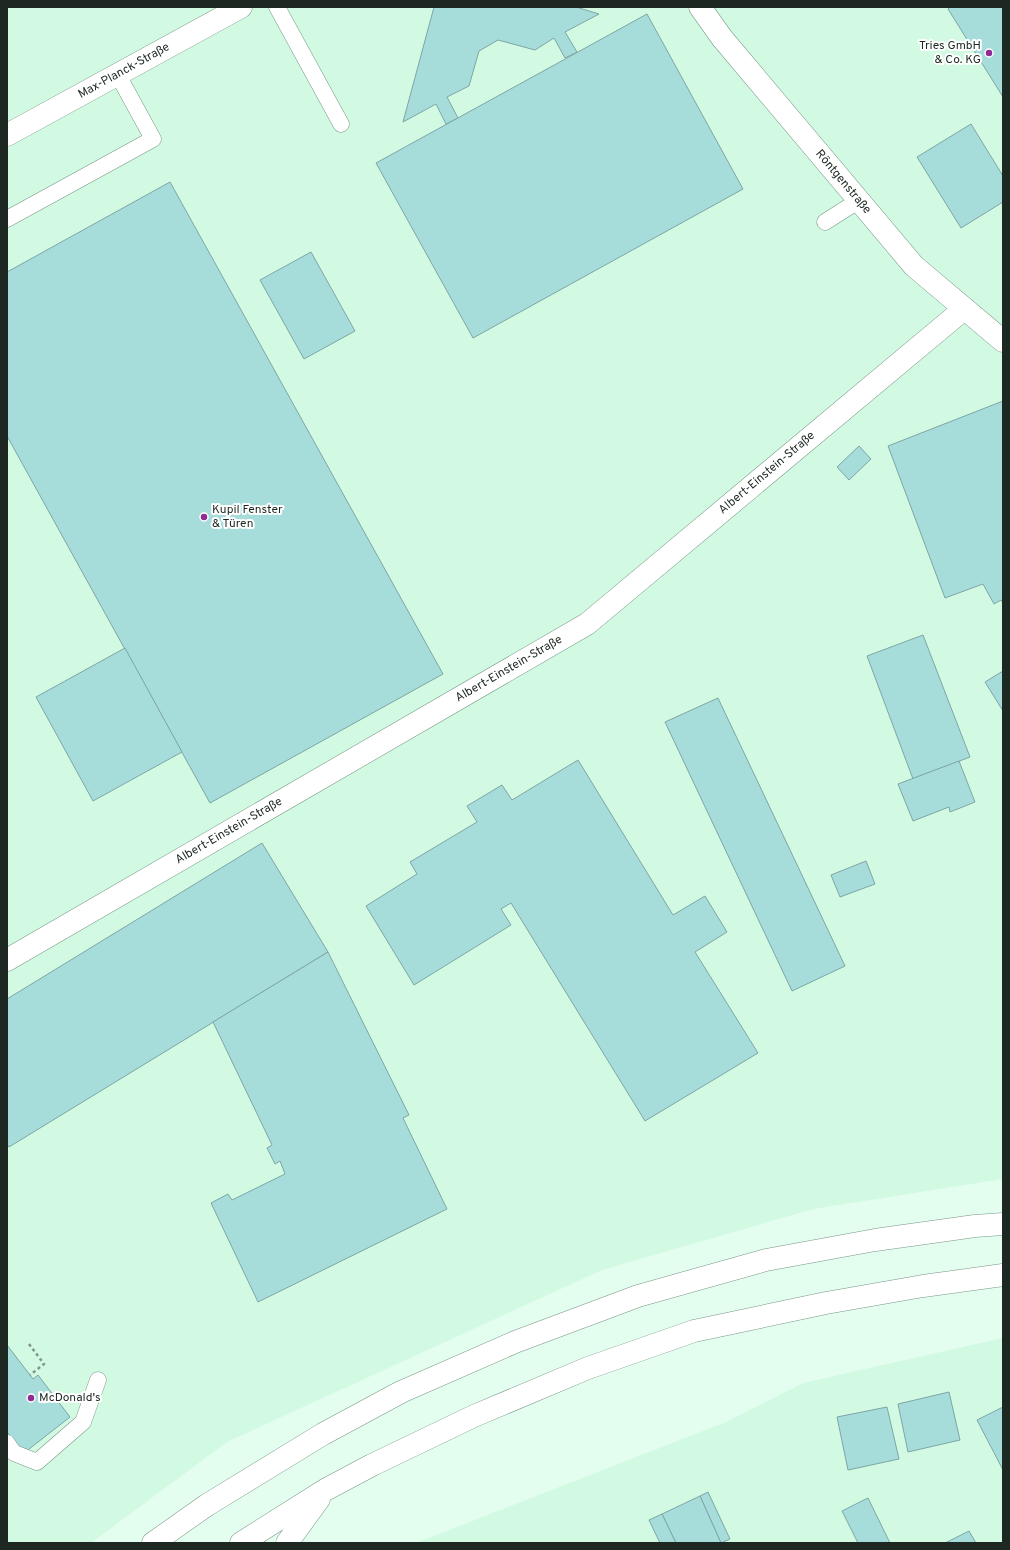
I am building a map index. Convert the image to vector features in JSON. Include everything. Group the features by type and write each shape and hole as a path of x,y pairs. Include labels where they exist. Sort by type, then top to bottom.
{"street":[{"name":"Max-Planck-Straße","path":"7,135 241,7"},
{"name":"Röntgenstraße","path":"700,7 722,38 914,266 1003,341"},
{"name":"Albert-Einstein-Straße","path":"7,960 587,624 964,309"},
{"path":"153,1543 207,1505 323,1434 401,1392 515,1342 638,1296 766,1260 875,1240 975,1226 1003,1224"},
{"path":"241,1543 325,1490 372,1465 474,1416 588,1368 694,1331 834,1301 923,1286 1003,1275"},
{"path":"287,1543 325,1490"}],"lane":[{"path":"277,7 341,124"},
{"path":"7,219 153,139 118,75"},
{"path":"825,222 858,200"},
{"path":"7,1443 14,1453 38,1462 83,1422 98,1380"}],"path":[{"path":"29,1344 44,1364 30,1374"}],"shaded area":[{"path":"7,7 1003,7 1003,1179 813,1209 602,1270 227,1442 91,1543 7,1543"},
{"path":"1003,1338 1003,1543 416,1543 726,1422 803,1383"}],"building":[{"path":"434,7 576,7 599,14 565,32 577,52 565,58 554,38 535,50 498,40 479,51 469,86 447,97 458,118 446,124 436,104 403,122"},
{"name":"Tries GmbH & Co. KG","path":"950,7 1003,7 1003,97 948,9"},
{"path":"647,14 743,189 473,338 376,163"},
{"path":"971,124 1003,176 1003,202 961,228 917,157"},
{"name":"Kupil Fenster & Türen","path":"170,182 443,674 210,803 7,436 7,272"},
{"path":"311,252 355,331 304,359 260,280"},
{"path":"1003,401 1003,603 1001,600 994,604 983,584 945,598 888,446"},
{"path":"859,446 871,459 849,480 837,467"},
{"path":"923,635 970,757 913,779 867,656"},
{"path":"125,648 182,752 93,801 36,697"},
{"path":"1003,671 1003,711 985,682"},
{"path":"718,698 845,966 792,991 665,722"},
{"path":"578,760 673,915 705,896 727,932 695,952 758,1053 645,1121 511,903 501,909 511,925 414,985 366,906 417,874 410,862 477,822 467,806 502,785 512,800"},
{"path":"959,761 975,802 950,812 949,807 913,821 898,784"},
{"path":"262,843 328,952 9,1147 7,1144 7,999"},
{"path":"866,861 875,884 840,897 831,875"},
{"path":"328,952 409,1115 403,1118 447,1209 258,1302 211,1203 228,1194 232,1200 285,1174 280,1161 275,1164 267,1148 272,1145 213,1022"},
{"name":"McDonald's","path":"7,1345 33,1379 38,1375 70,1417 24,1453 7,1432"},
{"path":"949,1392 960,1440 908,1452 898,1404"},
{"path":"887,1407 899,1459 848,1470 837,1417"},
{"path":"1003,1407 1003,1470 977,1420"},
{"path":"708,1492 730,1539 721,1543 700,1496"},
{"path":"700,1496 721,1543 676,1543 662,1514"},
{"path":"868,1498 890,1543 858,1543 842,1511"},
{"path":"662,1514 676,1543 660,1543 649,1520"},
{"path":"969,1531 976,1543 945,1543"}],"place":[{"name":"Tries GmbH & Co. KG","path":"989,53"},
{"name":"Kupil Fenster & Türen","path":"204,517"},
{"name":"McDonald's","path":"31,1398"}]}
